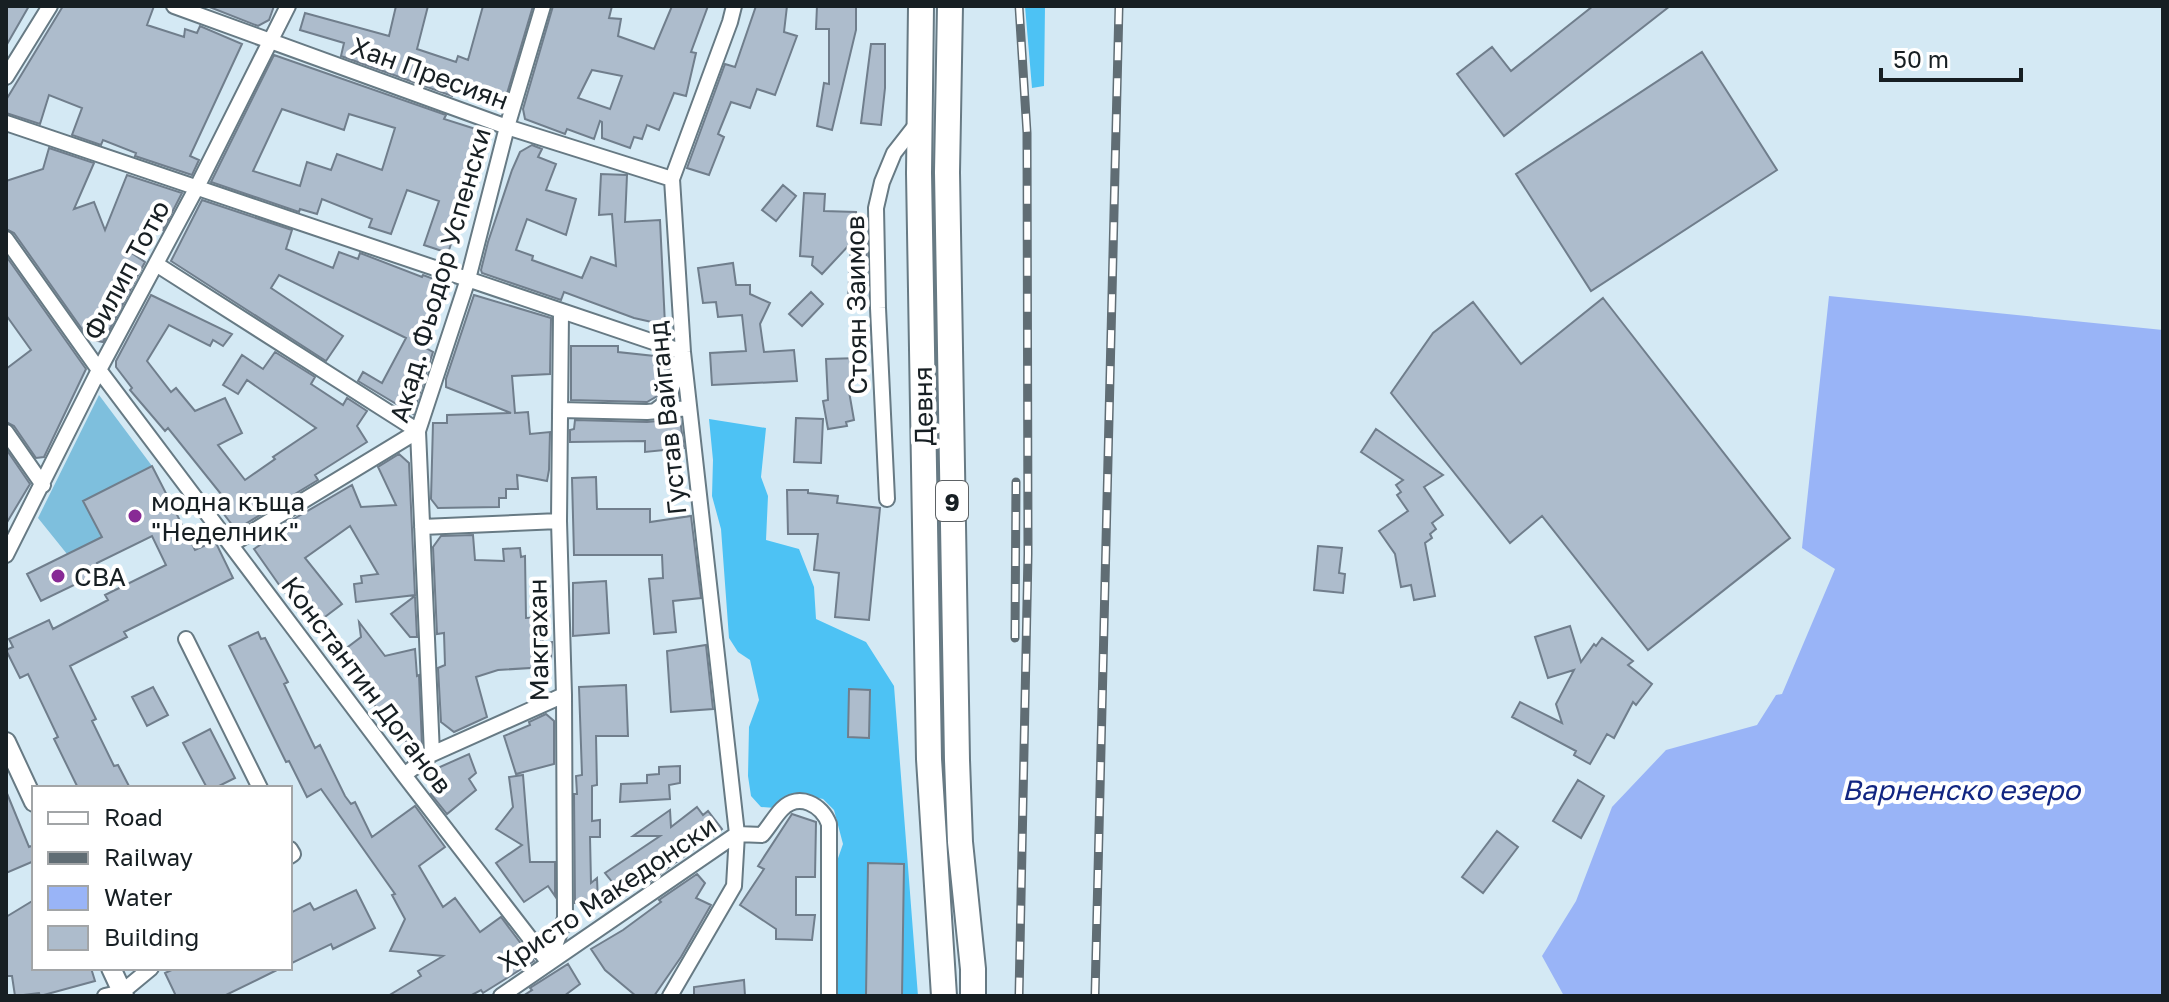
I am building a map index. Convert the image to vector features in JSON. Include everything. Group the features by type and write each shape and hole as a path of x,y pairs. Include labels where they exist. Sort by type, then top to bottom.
{"highway":[{"name":"Девня","path":"950,6 947,172 957,760 960,842 973,996"},
{"name":"Девня","path":"920,7 929,759 944,996"}],"street":[{"path":"6,77 50,6"},
{"name":"Хан Пресиян","path":"174,6 507,127 672,179"},
{"name":"Филип Тотю","path":"6,555 288,6"},
{"name":"Акад. Фьодор Успенски","path":"432,754 418,431 468,279 507,127 543,6"},
{"name":"Густав Вайганд","path":"670,996 734,886 737,834 683,352 672,179 734,6"},
{"name":"Стоян Заимов","path":"887,499 876,208 894,153 919,121"},
{"path":"6,123 683,352 668,401 655,411"},
{"name":"Константин Доганов","path":"6,239 99,370 549,963"},
{"path":"156,264 418,431 232,544"},
{"name":"Макгахан","path":"549,963 565,918 559,521 561,312"},
{"path":"560,410 655,411 689,408"},
{"path":"6,432 43,485"},
{"path":"422,527 559,521"},
{"path":"186,639 259,786"},
{"path":"404,775 432,754 564,695"},
{"path":"6,742 32,798"},
{"name":"Христо Македонски","path":"501,996 737,834 762,835 781,810 795,802 812,803 826,815 830,833 829,996"},
{"path":"111,970 117,995 148,970"}],"shaded area":[{"path":"1025,6 1045,6 1044,86 1032,88"},
{"path":"99,395 152,466 84,501 103,540 67,554 38,518"},
{"path":"709,419 766,428 761,477 768,496 766,540 799,549 814,587 816,619 866,642 894,686 918,996 838,996 832,988 832,962 837,945 836,864 843,844 834,810 823,799 793,793 775,808 761,807 751,796 748,776 749,727 759,700 750,660 738,652 729,638 721,529 712,496 713,460"}],"water":[{"name":"Варненско езеро","path":"1829,296 2163,330 2163,996 1564,996 1542,956 1576,901 1612,807 1666,750 1757,725 1776,695 1782,694 1835,569 1802,548"}],"building":[{"path":"6,6 29,6 6,46"},
{"path":"63,6 154,6 147,25 184,37 185,29 197,33 200,26 242,44 190,156 199,160 192,175 135,156 136,153 103,140 101,145 72,135 82,108 49,95 40,124 6,113 6,100"},
{"path":"207,6 274,6 269,20 258,26"},
{"path":"396,6 428,6 417,49 456,62 458,56 468,60 483,6 533,6 506,97 495,102 454,89 452,96 341,56 344,43 300,30 305,13 389,36"},
{"path":"553,6 612,6 609,18 621,19 618,36 654,49 672,6 708,6 691,52 696,53 686,96 674,93 659,130 647,125 642,139 634,137 630,148 602,138 600,121 594,139 567,129 565,134 525,119 523,109","holes":["592,70 622,76 610,109 578,98"]},
{"path":"756,6 787,6 784,32 797,36 775,95 757,89 750,108 731,102 718,134 724,137 709,175 687,168 725,64 735,67"},
{"path":"817,6 856,6 856,30 832,130 817,126 824,83 829,84 829,29 816,29"},
{"path":"1593,6 1670,6 1504,136 1457,74 1492,47 1511,71"},
{"path":"871,44 885,44 881,125 861,123"},
{"path":"1702,52 1777,170 1591,291 1516,174"},
{"path":"274,55 446,115 444,119 488,133 448,253 424,245 439,201 407,190 391,234 369,227 372,219 322,199 317,214 300,209 299,212 211,182","holes":["282,109 344,130 349,114 395,128 382,170 337,154 331,170 307,162 300,186 253,171"]},
{"path":"532,145 542,149 538,157 556,164 546,190 576,199 566,235 527,219 516,250 533,256 532,260 582,278 591,257 616,266 612,214 599,215 601,174 627,175 625,222 660,220 665,325 634,318 564,292 561,300 482,273 488,242 512,170 520,152"},
{"path":"49,148 94,163 74,209 94,202 105,230 127,175 182,193 163,230 147,223 133,254 145,262 103,342 89,339 14,233 6,229 6,181 43,169"},
{"path":"783,185 796,196 776,221 762,210"},
{"path":"804,193 825,194 824,211 856,212 856,226 866,226 852,241 867,241 866,301 848,300 851,243 822,274 812,265 813,257 800,256"},
{"path":"202,200 292,230 286,249 333,268 339,252 358,259 360,253 447,284 424,347 433,352 413,414 358,381 363,372 382,383 406,338 279,275 271,288 343,336 326,361 171,261"},
{"path":"6,256 86,369 44,457 36,458 14,426 6,422 6,369 31,350 6,315"},
{"path":"733,263 736,285 750,285 750,294 770,303 760,324 764,352 794,350 797,381 712,385 710,353 746,351 742,315 718,317 716,302 703,303 698,268"},
{"path":"811,292 823,304 802,326 789,314"},
{"path":"151,295 232,334 223,346 213,340 210,346 169,325 147,361 171,392 176,388 195,411 225,398 242,433 218,445 245,480 316,428 247,380 238,394 223,385 242,355 263,369 275,352 315,377 311,384 343,405 347,398 367,411 357,426 367,442 315,475 318,480 242,526 233,526 220,509 229,504 168,428 165,431 130,390 132,388 116,367 116,361"},
{"path":"474,295 551,318 550,374 512,376 515,413 528,412 530,434 550,432 549,470 547,481 517,475 518,489 506,489 506,498 499,498 499,507 438,508 431,499 433,423 447,423 447,415 511,413 446,387"},
{"path":"1603,298 1790,538 1648,650 1542,516 1510,543 1391,393 1433,333 1473,302 1521,364"},
{"path":"571,346 618,346 618,352 664,357 670,362 659,395 647,402 571,400"},
{"path":"859,358 860,380 847,380 854,420 846,422 847,426 828,429 823,401 828,400 826,359"},
{"path":"796,418 823,419 821,463 794,462"},
{"path":"680,419 684,448 645,452 645,441 570,442 570,430 574,429 575,420 647,422"},
{"path":"1376,429 1443,475 1424,487 1443,515 1432,523 1436,529 1430,534 1432,538 1425,543 1435,596 1414,600 1411,585 1401,587 1395,554 1379,531 1408,511 1397,495 1401,492 1396,485 1403,480 1361,452"},
{"path":"6,449 30,484 6,524"},
{"path":"399,454 409,463 415,595 356,602 354,584 362,583 361,576 378,574 350,526 305,558 342,604 313,626 254,549 287,527 280,527 352,485 361,507 396,505 378,467"},
{"path":"152,466 195,550 215,541 233,578 124,632 127,637 70,666 96,719 92,721 114,766 118,765 129,786 77,786 28,674 20,678 6,650 13,647 9,639 49,620 53,629 108,600 105,595 166,565 152,536 97,563 101,572 41,601 27,574 102,537 83,501"},
{"path":"596,477 597,509 650,509 650,522 691,516 701,598 673,601 676,632 654,634 649,579 663,578 662,555 574,555 572,478"},
{"path":"787,490 808,490 808,493 838,496 837,503 880,508 869,620 835,617 839,573 814,570 818,534 788,534"},
{"path":"473,535 475,560 504,561 503,549 520,548 521,557 525,556 526,618 542,617 543,643 552,642 551,661 544,662 546,667 498,670 476,677 487,717 454,732 441,722 438,668 445,665 444,633 437,634 433,547 441,536"},
{"path":"1318,546 1342,548 1339,573 1345,574 1343,593 1314,590"},
{"path":"606,581 609,633 573,636 573,583"},
{"path":"415,596 417,637 410,637 391,614"},
{"path":"359,622 385,656 415,649 422,745 413,749 361,690 363,688 336,656 361,637"},
{"path":"1570,626 1581,662 1602,638 1633,661 1628,665 1652,684 1636,705 1633,702 1614,738 1607,734 1590,764 1574,755 1576,751 1512,717 1520,702 1562,723 1556,704 1574,670 1548,678 1535,637"},
{"path":"258,632 261,639 265,638 288,682 284,684 315,748 320,745 345,796 351,804 355,802 372,837 415,806 445,847 419,866 443,907 455,898 480,932 501,917 534,961 483,993 481,990 470,996 388,996 421,976 418,971 443,956 390,951 405,919 392,895 395,894 321,789 307,797 289,761 286,762 229,646"},
{"path":"706,645 713,709 671,712 667,651"},
{"path":"626,685 628,736 596,736 597,785 592,786 592,821 600,820 600,837 590,837 591,883 597,878 598,903 575,903 574,794 577,794 576,776 582,775 579,687"},
{"path":"153,687 168,715 147,726 132,697"},
{"path":"849,689 870,690 869,738 848,737"},
{"path":"546,714 554,721 554,764 516,774 504,736"},
{"path":"210,729 235,778 219,786 206,786 183,743"},
{"path":"469,754 476,773 469,779 476,790 447,814 431,794 435,791 428,780 431,771"},
{"path":"680,766 680,783 669,785 670,799 620,802 621,784 647,783 647,775 659,774 659,767"},
{"path":"523,775 530,862 555,862 555,896 548,886 524,902 496,863 522,845 496,829 513,807 509,777"},
{"path":"1578,780 1604,796 1581,838 1553,821"},
{"path":"6,791 29,847 32,846 32,862 6,873"},
{"path":"697,807 703,815 708,811 722,829 647,883 640,873 617,888 605,873 660,836 633,836 670,810 671,827"},
{"path":"792,814 816,822 815,877 796,877 796,915 815,915 812,940 776,939 776,929 740,905 764,869 758,866"},
{"path":"1497,831 1518,847 1483,893 1462,877"},
{"path":"868,863 904,864 902,996 866,996"},
{"path":"697,874 705,883 696,898 711,905 654,996 636,996 605,970 591,949 623,930"},
{"path":"356,890 375,928 333,949 331,944 292,963 292,912 310,903 314,910"},
{"path":"32,901 32,970 92,970 95,981 40,996 39,993 15,996 12,976 6,976 6,917"},
{"path":"568,964 580,984 564,996 523,996 532,990 530,988"},
{"path":"172,970 277,970 224,996 176,996 165,973"},
{"path":"744,980 745,996 694,996 694,987"}],"railway":[{"path":"1019,6 1027,133 1028,554 1019,996"},
{"path":"1095,996 1119,6"},
{"path":"1015,638 1016,482"}],"place":[{"name":"модна къща \"Неделник\"","path":"135,516"},
{"name":"CBA","path":"58,576"}]}
